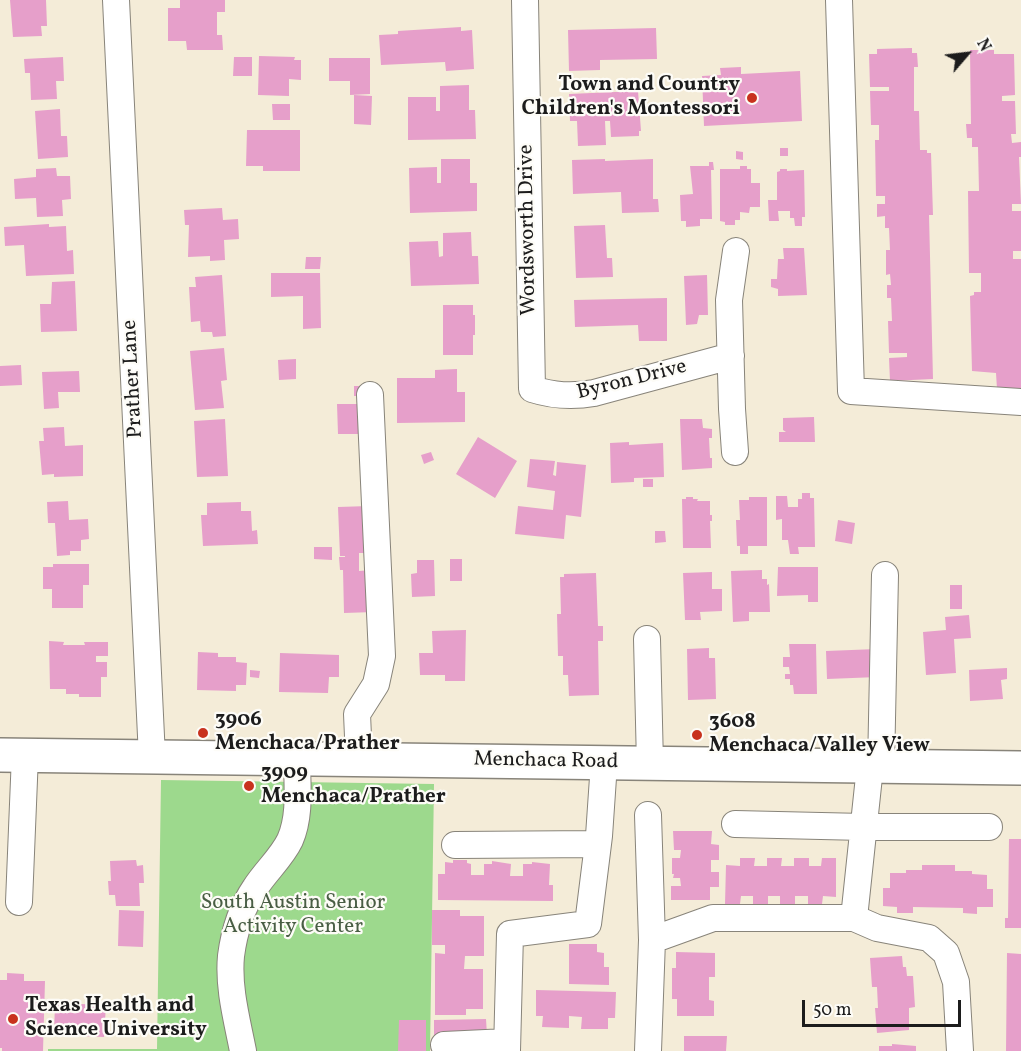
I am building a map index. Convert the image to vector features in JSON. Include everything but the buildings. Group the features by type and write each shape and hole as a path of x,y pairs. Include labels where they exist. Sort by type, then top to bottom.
{"main road":[{"name":"Menchaca Road","path":"13,755 1021,768"}],"street":[{"name":"Prather Lane","path":"116,0 152,757"},
{"name":"Wordsworth Drive","path":"525,0 532,389"},
{"path":"839,0 851,392 1021,402"},
{"path":"735,452 729,300 736,251"},
{"name":"Byron Drive","path":"532,389 550,395 572,397 731,356"},
{"path":"359,759 357,714 376,684 382,656 370,395"},
{"path":"854,918 864,827 876,767 885,575"},
{"path":"647,639 650,764"},
{"path":"13,755 19,902"},
{"path":"243,1051 234,1005 231,957 236,930 245,905 255,887 289,841 295,825 297,759"},
{"path":"444,1045 507,1047 510,934 588,924 598,844 604,763"},
{"path":"648,815 652,940 648,1051"},
{"path":"735,824 989,827"},
{"path":"455,845 598,844"},
{"path":"652,940 713,918 781,916 854,918 877,928 929,938 946,953 956,982 960,1051"}],"green space":[{"name":"South Austin Senior Activity Center","path":"161,780 434,784 430,1051 48,1051 48,1049 157,1049"}],"place":[{"name":"Town and Country Children's Montessori","path":"752,98"},
{"name":"3906 Menchaca/Prather","path":"203,733"},
{"name":"3608 Menchaca/Valley View","path":"697,735"},
{"name":"3909 Menchaca/Prather","path":"249,786"},
{"name":"Texas Health and Science University","path":"13,1019"}]}
